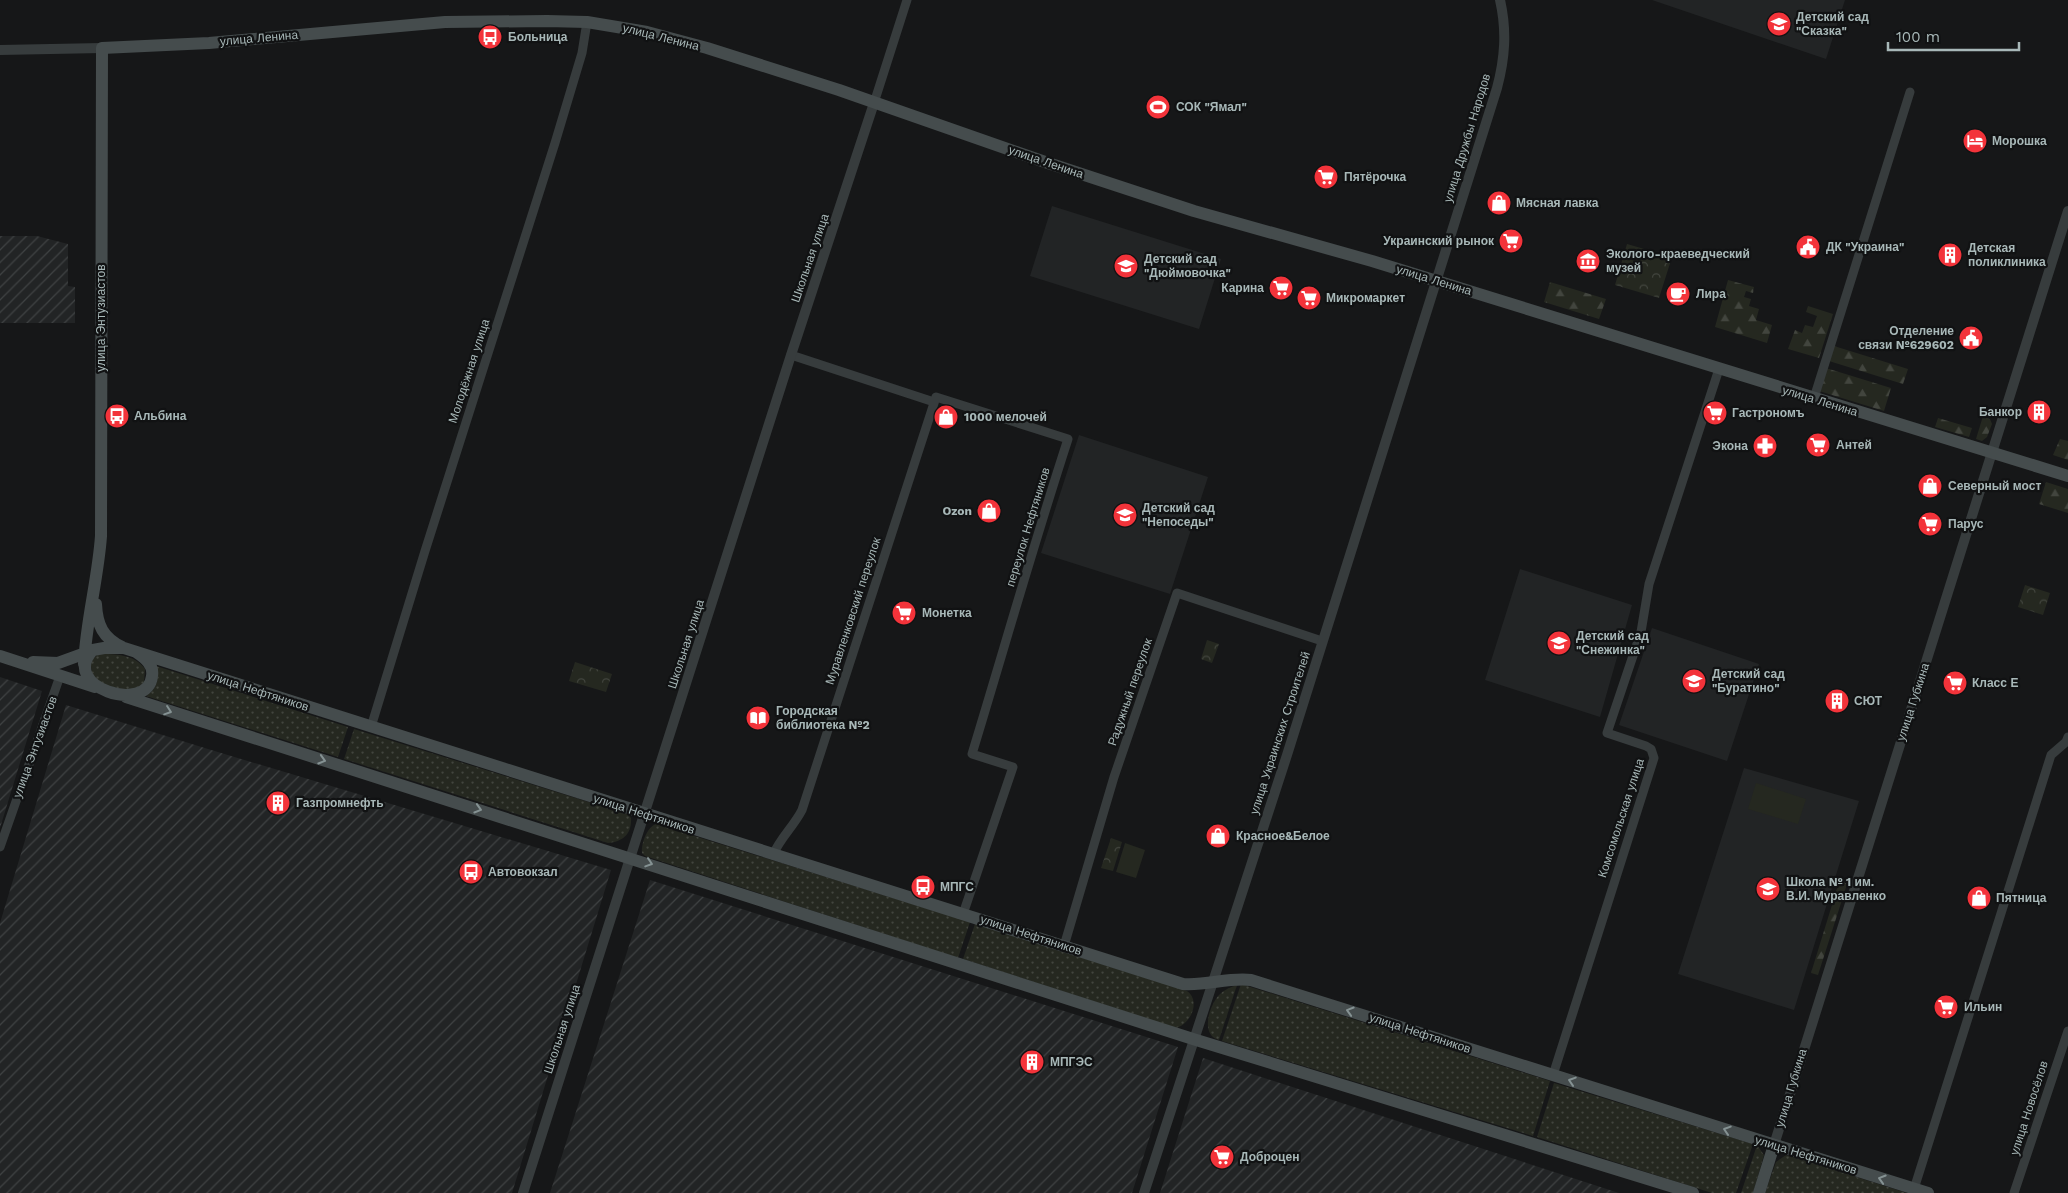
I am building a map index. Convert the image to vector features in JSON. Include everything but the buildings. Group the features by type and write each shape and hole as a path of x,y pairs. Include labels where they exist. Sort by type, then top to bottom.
{"main road":[{"name":"улица Ленина","path":"102,48 209,43 445,22 503,20 587,22 647,32 707,48 874,102 1157,200 1435,280 2068,476"},
{"name":"улица Энтузиастов","path":"87,656 86,632 99,558 102,499 102,48"},
{"name":"улица Энтузиастов","path":"95,589 97,618 100,628 113,642 130,650"},
{"path":"58,663 74,652 86,632"},
{"name":"улица Нефтяников","path":"0,656 35,662 58,663 87,656 104,648 130,650 1183,984 1213,983 1241,979 1252,980 1928,1193"},
{"path":"122,695 138,694 152,680 152,670 148,661 130,650"},
{"name":"улица Нефтяников","path":"0,656 291,751 630,857 1193,1039 1693,1193"},
{"name":"улица Нефтяников","path":"87,656 87,677 105,690"},
{"name":"улица Губкина","path":"1759,1193 1774,1145"}],"street":[{"path":"874,102 907,0"},
{"name":"улица Дружбы Народов","path":"1435,280 1501,72 1506,44 1500,0"},
{"name":"Молодёжная улица","path":"371,727 425,550 555,143 582,53 587,22"},
{"name":"улица Ленина","path":"0,50 102,48"},
{"path":"1814,398 1910,92"},
{"name":"Школьная улица","path":"523,1193 791,355 874,102"},
{"name":"улица Губкина","path":"1774,1145 2068,212"},
{"name":"улица Украинских Строителей","path":"1144,1193 1193,1039 1213,983 1435,280"},
{"name":"переулок Нефтяников","path":"791,355 1068,439 1035,542 972,754 1013,768 963,914"},
{"name":"Комсомольская улица","path":"1553,1075 1654,758 1650,749 1646,746 1607,733 1641,632 1649,584 1719,369"},
{"name":"Муравленковский переулок","path":"773,855 776,847 802,810 935,400"},
{"name":"Радужный переулок","path":"1064,946 1117,768 1177,593 1322,641"},
{"name":"улица Энтузиастов","path":"0,847 60,676"},
{"path":"1914,1189 2051,755 2068,738"},
{"path":"2057,748 2068,751"},
{"name":"улица Новосёлов","path":"2014,1193 2068,1031"}],"shaded area":[{"name":"Детский сад \"Сказка\"","path":"1652,0 1845,0 1826,59"},
{"name":"Детский сад \"Дюймовочка\"","path":"1052,206 1221,259 1199,329 1030,276"},
{"path":"0,236 37,236 68,244 68,286 75,287 75,323 0,323"},
{"name":"Детский сад \"Непоседы\"","path":"1079,435 1208,477 1170,594 1041,553"},
{"name":"Детский сад \"Снежинка\"","path":"1520,569 1632,605 1600,717 1485,680"},
{"name":"Детский сад \"Буратино\"","path":"1652,628 1759,664 1727,761 1619,725"},
{"path":"0,677 42,691 0,828"},
{"path":"66,705 611,870 512,1193 0,1193 0,923"},
{"name":"Школа № 1 им. В.И. Муравленко","path":"1744,768 1859,801 1794,1010 1678,974"},
{"path":"650,880 1178,1047 1132,1193 550,1193"},
{"path":"1203,1058 1619,1193 1160,1193"}],"green space":[{"path":"1627,244 1672,257 1659,298 1615,285"},
{"path":"1728,280 1754,287 1753,293 1746,291 1744,297 1751,299 1749,306 1759,309 1756,320 1772,325 1767,343 1715,327"},
{"path":"1550,282 1606,299 1599,319 1544,302"},
{"path":"1808,306 1833,314 1819,358 1788,349 1795,330 1802,333 1805,325 1813,327 1817,316 1806,312"},
{"path":"1834,346 1908,369 1903,384 1829,361"},
{"path":"1826,368 1891,388 1884,411 1819,391"},
{"path":"1983,416 1990,419 1992,424 1987,437 1982,441 1976,439"},
{"path":"1938,418 1972,428 1969,437 1935,427"},
{"path":"2060,439 2068,441 2068,460 2053,455"},
{"path":"2046,482 2068,489 2068,513 2039,504"},
{"path":"2025,585 2050,593 2043,615 2018,607"},
{"path":"1207,640 1219,644 1212,663 1201,659"},
{"path":"98,654 118,655 136,660 145,669 144,682 134,692 101,684 93,678 90,662"},
{"path":"575,662 612,674 606,692 569,681"},
{"path":"156,666 348,727 338,757 146,696 155,687"},
{"path":"354,729 627,814 631,818 630,829 622,839 608,843 344,759"},
{"path":"1756,783 1806,799 1798,824 1748,809"},
{"path":"656,824 970,922 958,958 645,856 642,853 642,849 647,832"},
{"path":"1111,838 1122,842 1113,871 1101,868"},
{"path":"1125,843 1145,850 1136,878 1116,872"},
{"path":"1840,879 1848,881 1818,975 1811,973"},
{"path":"975,924 1187,991 1191,995 1194,1006 1190,1017 1181,1026 1176,1028 963,959"},
{"path":"1241,984 1550,1081 1533,1136 1222,1041"},
{"path":"1237,985 1219,1040 1213,1037 1208,1026 1212,1006 1219,995"},
{"path":"1554,1083 1753,1144 1736,1193 1712,1193 1537,1137"},
{"path":"1757,1145 1764,1155 1753,1193 1741,1193"},
{"path":"1786,1155 1907,1193 1765,1193 1776,1162"}],"place":[{"name":"Детский сад \"Сказка\"","path":"1779,24"},
{"name":"Больница","path":"490,37"},
{"name":"СОК \"Ямал\"","path":"1158,107"},
{"name":"Морошка","path":"1975,141"},
{"name":"Пятёрочка","path":"1326,177"},
{"name":"Мясная лавка","path":"1499,203"},
{"name":"Украинский рынок","path":"1511,241"},
{"name":"ДК \"Украина\"","path":"1808,247"},
{"name":"Детская поликлиника","path":"1950,255"},
{"name":"Эколого-краеведческий музей","path":"1588,261"},
{"name":"Детский сад \"Дюймовочка\"","path":"1126,266"},
{"name":"Карина","path":"1281,288"},
{"name":"Лира","path":"1678,294"},
{"name":"Микромаркет","path":"1309,298"},
{"name":"Отделение связи №629602","path":"1971,338"},
{"name":"Банкор","path":"2039,412"},
{"name":"Гастрономъ","path":"1715,413"},
{"name":"Альбина","path":"117,416"},
{"name":"1000 мелочей","path":"946,417"},
{"name":"Антей","path":"1818,445"},
{"name":"Экона","path":"1765,446"},
{"name":"Северный мост","path":"1930,486"},
{"name":"Ozon","path":"989,511"},
{"name":"Детский сад \"Непоседы\"","path":"1125,515"},
{"name":"Парус","path":"1930,524"},
{"name":"Монетка","path":"904,613"},
{"name":"Детский сад \"Снежинка\"","path":"1559,643"},
{"name":"Детский сад \"Буратино\"","path":"1694,681"},
{"name":"Класс Е","path":"1955,683"},
{"name":"СЮТ","path":"1837,701"},
{"name":"Городская библиотека №2","path":"758,718"},
{"name":"Газпромнефть","path":"278,803"},
{"name":"Красное&Белое","path":"1218,836"},
{"name":"Автовокзал","path":"471,872"},
{"name":"МПГС","path":"923,887"},
{"name":"Школа № 1 им. В.И. Муравленко","path":"1768,889"},
{"name":"Пятница","path":"1979,898"},
{"name":"Ильин","path":"1946,1007"},
{"name":"МПГЭС","path":"1032,1062"},
{"name":"Доброцен","path":"1222,1157"}]}
